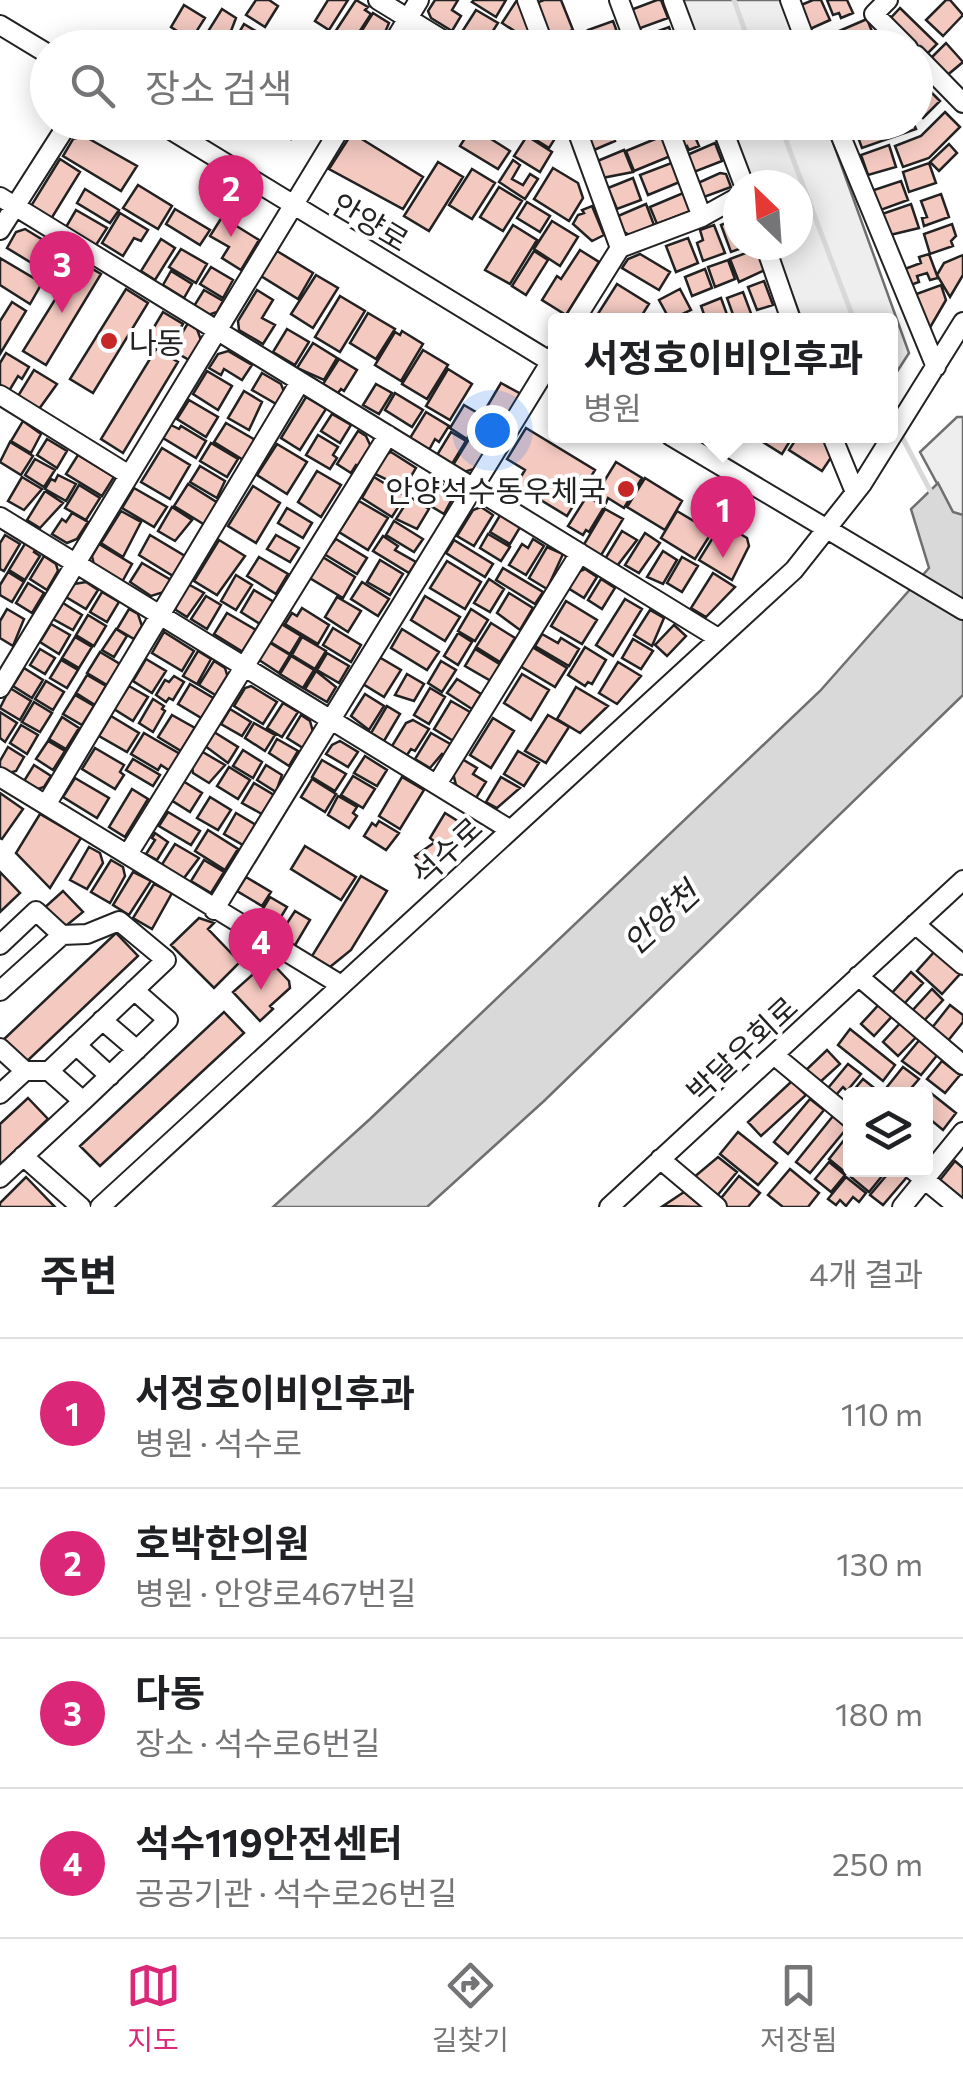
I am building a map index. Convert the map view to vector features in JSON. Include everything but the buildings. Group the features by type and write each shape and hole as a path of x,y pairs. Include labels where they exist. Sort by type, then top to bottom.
{"street":[{"path":"378,0 427,30"},
{"path":"400,30 419,0"},
{"path":"527,0 539,30"},
{"path":"619,0 630,30"},
{"path":"673,0 684,30"},
{"path":"790,0 801,30"},
{"path":"888,0 874,14 890,30"},
{"path":"0,25 30,43"},
{"path":"933,72 963,103"},
{"path":"0,230 7,201 55,140"},
{"name":"안양로","path":"187,140 548,356"},
{"path":"0,688 333,140"},
{"path":"581,140 620,248"},
{"path":"673,140 702,216"},
{"path":"727,140 738,170"},
{"path":"842,140 936,367"},
{"path":"7,201 718,638"},
{"path":"580,313 620,248 723,205"},
{"path":"770,260 789,313"},
{"name":"석수로","path":"898,428 963,322"},
{"path":"214,910 548,370"},
{"path":"46,805 300,382"},
{"path":"0,395 129,474"},
{"path":"128,854 388,435"},
{"path":"683,443 963,610"},
{"path":"836,443 859,488"},
{"name":"석수로","path":"100,1207 794,570 859,488 888,443"},
{"path":"0,517 509,829"},
{"path":"437,784 580,553"},
{"path":"0,777 341,985"},
{"name":"박달우회로","path":"610,1207 963,880"},
{"path":"0,1094 25,1071 48,1070 166,960 120,921 87,934 62,934 36,911 4,941 33,961"},
{"path":"915,924 963,966"},
{"path":"1,987 62,934"},
{"path":"858,976 963,1066"},
{"path":"0,1178 168,1020 134,990"},
{"path":"102,1020 136,1050"},
{"path":"76,1045 110,1076"},
{"path":"0,1048 25,1071"},
{"path":"774,1055 843,1112"},
{"path":"48,1070 83,1101"},
{"path":"933,1161 963,1132"},
{"path":"23,1156 81,1207"},
{"path":"660,1160 717,1207"},
{"path":"902,1207 917,1177"},
{"path":"923,1177 958,1207"}],"shaded area":[{"path":"680,0 782,0 793,30 691,30"},
{"path":"734,140 832,140 895,313 799,313 779,260 813,260 813,170 745,170"},
{"path":"898,323 909,353 898,370"},
{"path":"957,417 963,417 963,515 953,513 920,452"}],"water":[{"name":"안양천","path":"938,483 953,512 963,515 963,695 544,1101 427,1207 273,1207 820,691 929,568 911,509"}],"waterway":[{"path":"734,0 745,30"},
{"path":"786,140 851,313"},
{"path":"900,433 932,494"}],"place":[{"name":"호박한의원","path":"231,237"},
{"name":"다동","path":"62,313"},
{"name":"나동","path":"109,341"},
{"name":"안양석수동우체국","path":"626,489"},
{"name":"서정호이비인후과","path":"723,558"},
{"name":"석수119안전센터","path":"261,990"}]}
